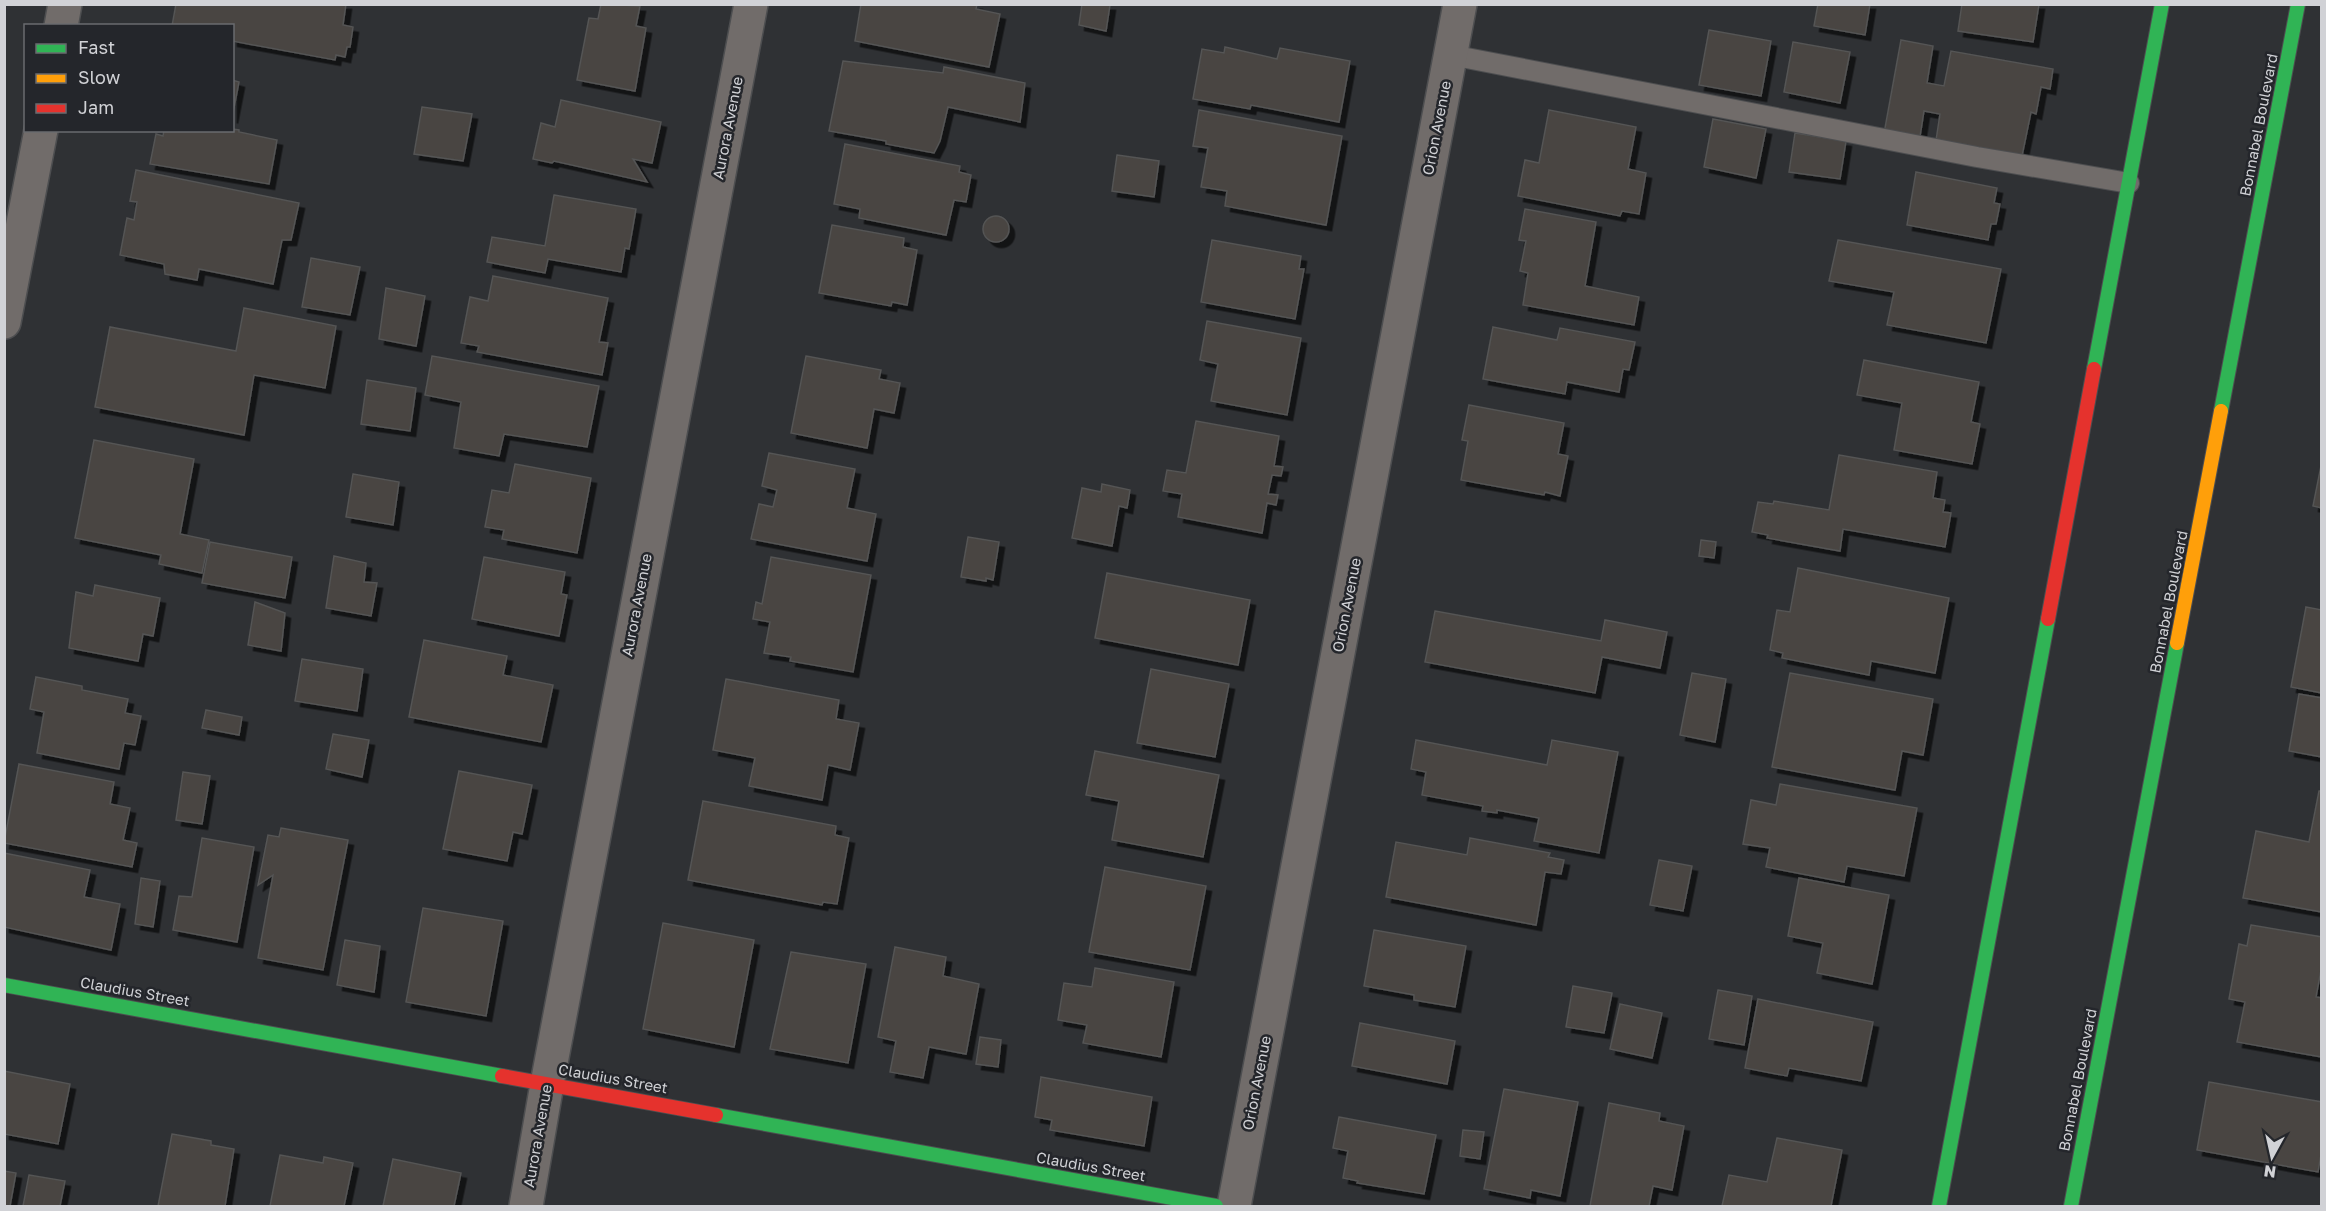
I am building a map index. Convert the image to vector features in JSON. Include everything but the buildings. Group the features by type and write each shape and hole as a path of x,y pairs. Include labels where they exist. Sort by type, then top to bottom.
{"main road":[{"path":"1939,1206 2162,4"},
{"name":"Bonnabel Boulevard","path":"2071,1206 2298,4"},
{"name":"Claudius Street","path":"4,985 1216,1206"}],"street":[{"path":"61,24 65,4"},
{"name":"Aurora Avenue","path":"526,1206 547,1084 751,4"},
{"name":"Orion Avenue","path":"1234,1206 1460,4"},
{"path":"4,322 41,132"}],"lane":[{"path":"1451,55 1977,157 2129,183"}],"traffic: fast":[{"path":"2094,369 2162,4"},
{"path":"2221,411 2298,4"},
{"path":"1939,1206 2048,619"},
{"path":"2071,1206 2177,643"},
{"path":"4,985 502,1076"},
{"path":"716,1115 1216,1206"}],"traffic: slow":[{"path":"2177,643 2221,411"}],"traffic: jam":[{"path":"2048,619 2094,369"},
{"path":"502,1076 716,1115"}]}
